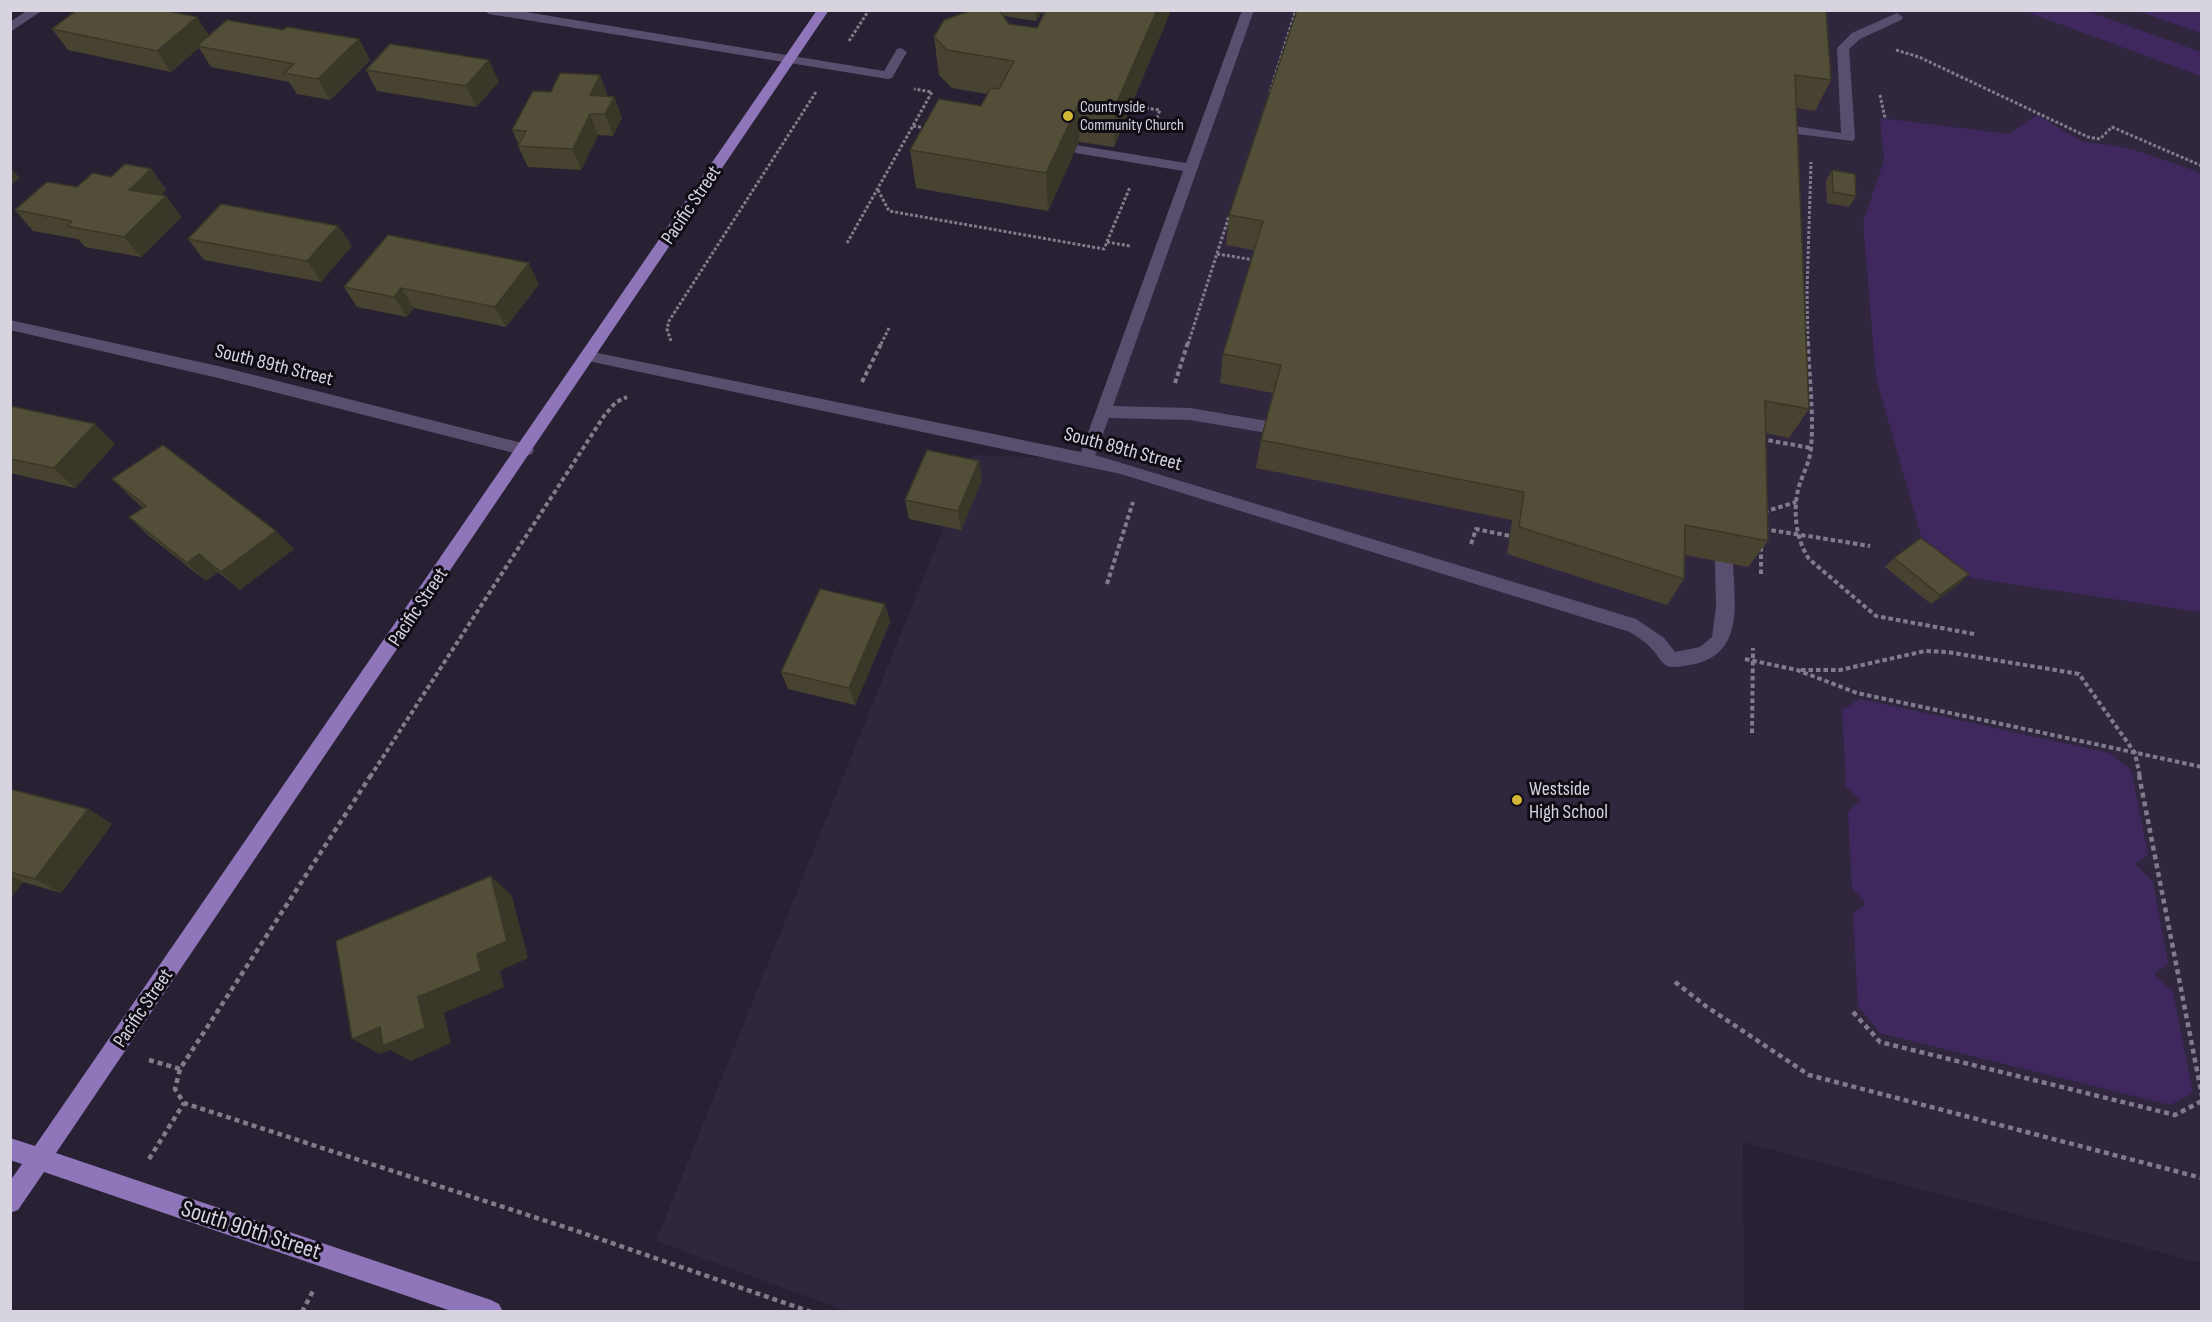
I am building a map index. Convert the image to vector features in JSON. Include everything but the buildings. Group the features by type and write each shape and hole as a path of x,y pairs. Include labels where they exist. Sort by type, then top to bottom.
{"main road":[{"name":"Pacific Street","path":"10,1202 526,450 824,10"},
{"name":"South 90th Street","path":"10,1149 491,1311"}],"street":[{"path":"10,28 37,10"},
{"path":"489,10 888,75 901,52"},
{"path":"1086,459 1248,10"},
{"path":"1780,128 1848,138 1843,48 1856,36 1898,17"},
{"path":"1076,149 1190,168"},
{"name":"South 89th Street","path":"10,326 218,372 526,450"},
{"name":"South 89th Street","path":"588,356 1086,459 1142,474 1636,626 1658,643 1671,660 1701,654 1716,646 1723,633 1724,562"},
{"path":"1103,412 1190,414 1267,427"}],"path":[{"path":"811,1311 577,1231 184,1103 175,1089 180,1069 604,416 616,402 633,394 651,369 670,339 667,329 669,321 868,10"},
{"path":"1267,101 1295,11"},
{"path":"1895,50 1919,57 2088,137 2100,139 2112,127 2202,166"},
{"path":"847,243 932,92 908,88"},
{"path":"878,190 888,211 1104,249 1160,110 1131,106"},
{"path":"913,126 935,129"},
{"path":"1811,132 1807,292 1811,447 1796,502 1802,548 1809,559 1876,616 1974,634"},
{"path":"1132,412 1136,401 1168,403 1231,210"},
{"path":"1217,254 1257,260"},
{"path":"868,371 890,328"},
{"path":"1758,449 1757,438 1811,447"},
{"path":"1107,584 1142,474"},
{"path":"1760,502 1760,513 1796,502"},
{"path":"1760,521 1760,529 1870,546"},
{"path":"1470,547 1476,529 1510,536"},
{"path":"1752,733 1751,662 1797,670 1840,670 1925,651 1947,652 2079,674 2135,753 2202,1096"},
{"path":"1797,670 1857,693 2202,767"},
{"path":"1675,981 1707,1007 1809,1076 2202,1178"},
{"path":"1853,1012 1880,1042 2175,1115 2202,1101"},
{"path":"129,1190 184,1103"}],"shaded area":[{"name":"Westside High School","path":"1248,11 2201,11 2201,1263 1743,1142 1744,1311 846,1311 656,1241 973,455 1086,459"},
{"path":"2024,11 2087,11 2201,52 2201,76"},
{"path":"2137,11 2201,11 2201,33"},
{"path":"2037,115 2083,142 2138,151 2201,173 2201,612 1971,578 1923,542 1876,377 1863,222 1884,161 1880,118 2009,134"},
{"path":"1860,699 2110,753 2131,770 2148,855 2135,864 2153,882 2168,963 2154,974 2173,992 2193,1093 2170,1105 1880,1033 1858,1006 1853,914 1866,904 1852,888 1848,811 1861,801 1846,787 1842,710"}],"place":[{"name":"Countryside Community Church","path":"1068,116"},
{"name":"Westside High School","path":"1517,800"}]}
